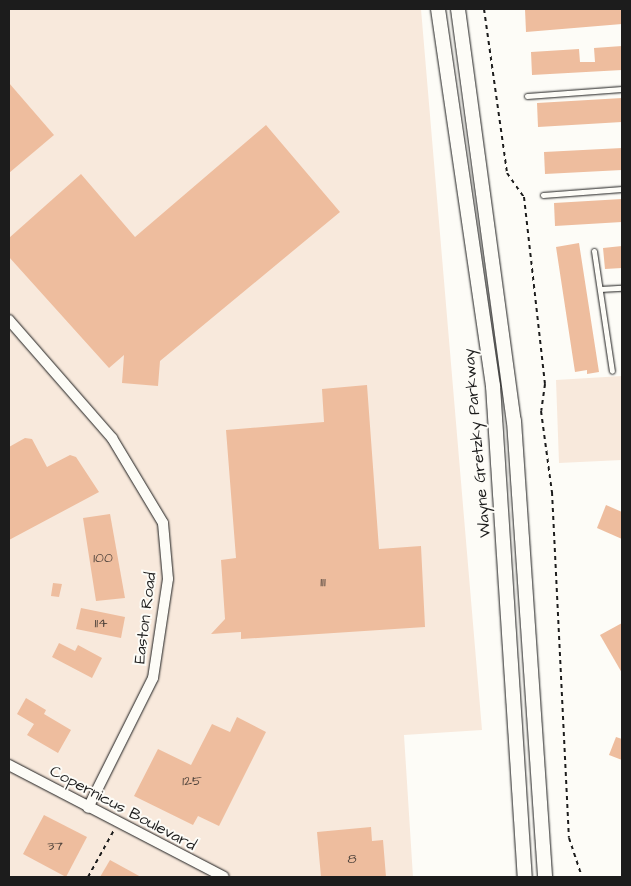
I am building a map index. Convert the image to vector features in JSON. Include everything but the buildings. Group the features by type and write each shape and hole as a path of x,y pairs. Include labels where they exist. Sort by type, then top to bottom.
{"main road":[{"name":"Wayne Gretzky Parkway","path":"438,9 493,386 526,877"},
{"path":"458,9 514,421 546,877"}],"street":[{"name":"Easton Road","path":"9,320 112,438 163,524 168,579 153,678 88,808"},
{"name":"Copernicus Boulevard","path":"9,765 118,824 224,877"}],"lane":[{"path":"527,96 622,89"},
{"path":"543,195 622,189"},
{"path":"594,251 612,371"},
{"path":"600,289 622,288"}],"path":[{"path":"484,9 507,172 524,197 545,384 541,411 552,492 569,838 582,877"},
{"path":"88,877 118,824"}],"shaded area":[{"path":"9,9 421,9 482,730 404,735 413,877 9,877"},
{"path":"622,376 622,460 559,463 556,380"}]}
